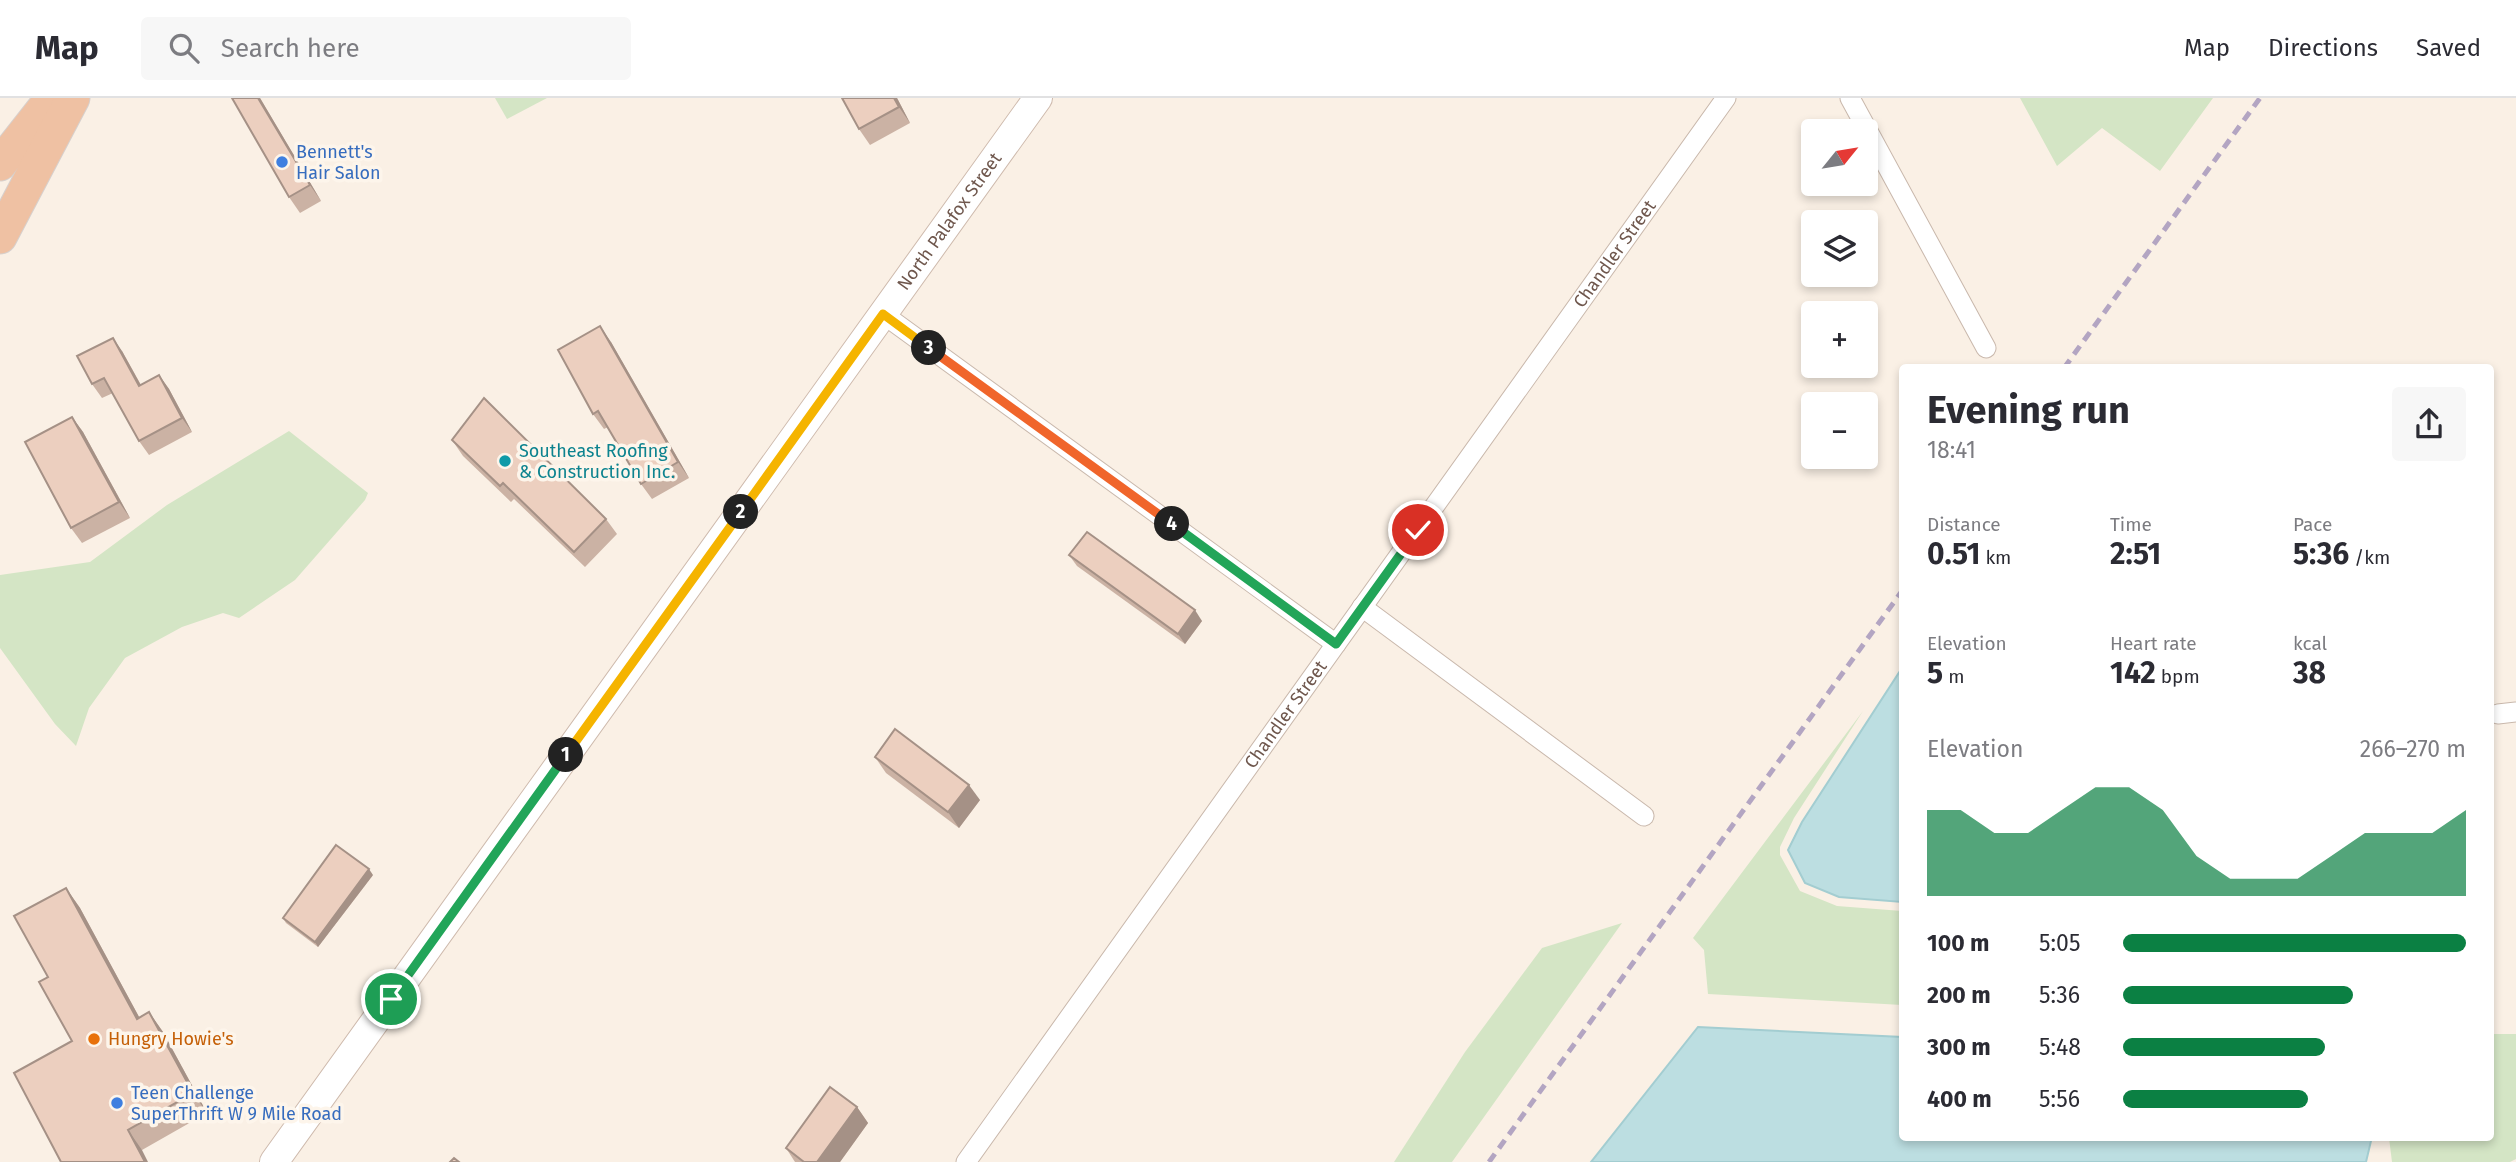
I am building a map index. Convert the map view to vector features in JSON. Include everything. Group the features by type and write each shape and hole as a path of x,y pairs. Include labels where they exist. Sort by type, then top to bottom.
{"highway":[{"path":"0,164 51,98"},
{"path":"0,237 73,98"}],"main road":[{"name":"North Palafox Street","path":"274,1162 1038,98"}],"street":[{"name":"Chandler Street","path":"966,1162 1727,98"},
{"path":"1850,98 1986,348"},
{"path":"883,314 1336,644"},
{"path":"1362,607 1644,816"}],"green space":[{"path":"495,98 547,98 507,119"},
{"path":"2020,98 2213,98 2160,171 2102,128 2057,166"},
{"path":"289,431 368,493 365,500 295,580 239,618 223,613 182,627 125,658 89,708 76,746 55,724 0,648 0,575 90,562 167,505"},
{"path":"1863,711 1794,818 1780,847 1780,855 1800,891 1837,906 1899,911 1899,1005 1708,994 1704,950 1693,938"},
{"path":"1622,923 1452,1162 1394,1162 1465,1052 1542,948"},
{"path":"2494,1034 2516,1034 2516,1159 2510,1162 2392,1162 2389,1141 2494,1141"}],"water":[{"path":"1899,673 1899,902 1839,897 1805,883 1788,850 1802,822"},
{"path":"1698,1027 1899,1037 1899,1141 2371,1141 2366,1162 1591,1162"}],"building":[{"path":"232,98 258,98 310,185 289,197"},
{"path":"842,98 894,98 899,107 859,129"},
{"path":"600,326 678,462 641,484 598,411 593,414 558,350"},
{"path":"113,338 139,386 159,375 182,418 139,441 104,378 92,384 77,356"},
{"path":"484,398 606,519 574,552 503,483 500,486 452,440"},
{"path":"72,417 119,502 71,528 25,442"},
{"path":"1087,532 1195,610 1178,634 1069,555"},
{"path":"895,729 969,785 948,812 875,757"},
{"path":"336,845 369,869 315,942 283,918"},
{"path":"66,888 137,1019 149,1012 193,1093 128,1130 145,1162 61,1162 14,1073 72,1041 39,982 48,977 14,916"},
{"path":"830,1087 857,1107 817,1162 804,1162 786,1148"}],"railway":[{"path":"2067,364 2260,98"},
{"path":"1489,1162 1899,595"}],"place":[{"name":"Bennett's Hair Salon","path":"282,162"},
{"name":"Southeast Roofing & Construction Inc.","path":"505,461"},
{"name":"Hungry Howie's","path":"94,1039"},
{"name":"Teen Challenge SuperThrift W 9 Mile Road","path":"117,1103"}],"route":[{"path":"391,999 883,314 1336,644 1418,530"}]}
